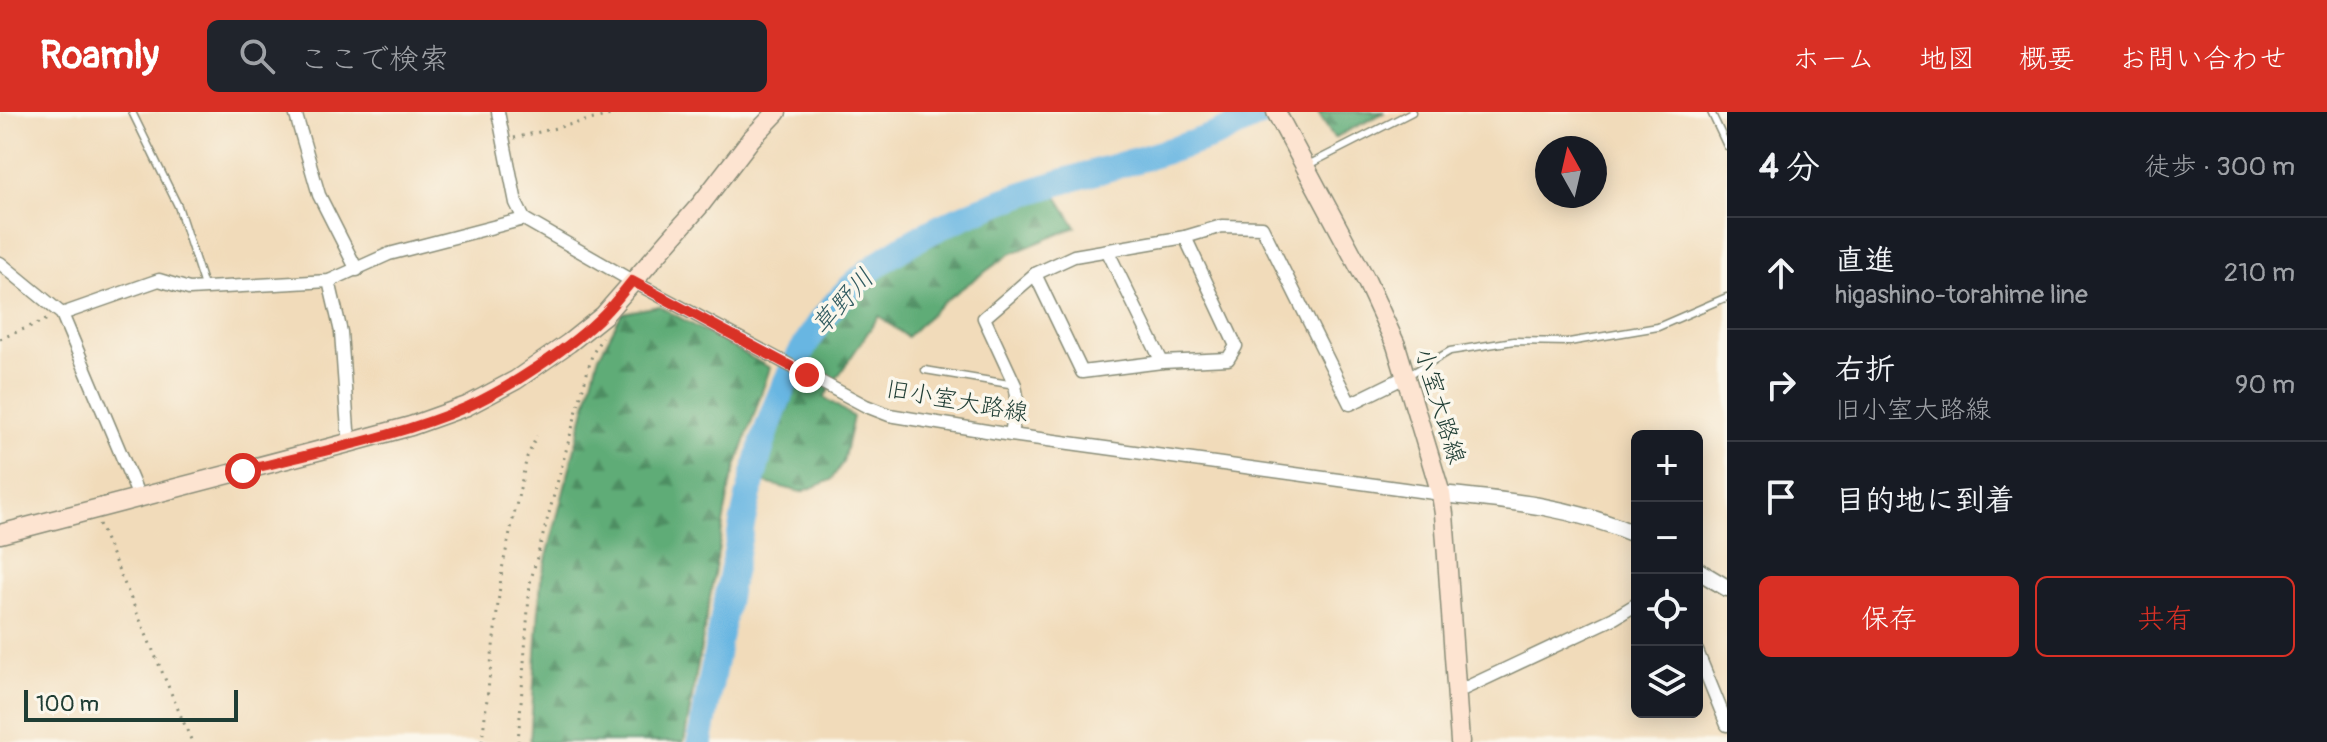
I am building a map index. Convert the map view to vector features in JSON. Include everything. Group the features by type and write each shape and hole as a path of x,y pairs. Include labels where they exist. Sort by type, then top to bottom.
{"main road":[{"path":"0,534 411,426 467,406 516,380 604,315 777,112"},
{"name":"小室大路線","path":"1276,112 1366,280 1407,376 1441,494 1460,742"}],"street":[{"path":"295,112 319,195 357,270"},
{"path":"62,314 159,280 189,289 329,281 389,254 524,219 516,203 498,112"},
{"name":"旧小室大路線","path":"524,219 650,291 866,406 889,415 1011,435 1441,494"},
{"path":"1011,435 1017,396 1015,385 984,318 1035,274 1074,256 1185,237 1222,226 1262,227 1350,404 1407,376"},
{"path":"1035,274 1082,372 1162,362 1228,359 1236,346 1185,237"},
{"path":"1108,252 1162,362"},
{"path":"0,263 62,314 139,497"},
{"path":"329,281 341,332 348,430 352,442"},
{"path":"1441,494 1537,503 1602,520 1631,532"},
{"path":"1703,574 1727,588"},
{"path":"1457,692 1631,608"},
{"path":"1703,666 1727,725"}],"lane":[{"path":"132,112 178,206 205,289"},
{"path":"1305,163 1412,112"},
{"path":"1711,112 1727,146"},
{"path":"1407,376 1450,351 1514,341 1569,342 1658,327 1727,297"},
{"path":"925,370 1015,385"}],"path":[{"path":"504,140 623,112"},
{"path":"0,339 62,314"},
{"path":"518,742 530,583 592,355 606,329"},
{"path":"483,742 502,569 527,457 537,436"},
{"path":"93,509 192,742"}],"green space":[{"path":"1318,112 1385,112 1334,138"},
{"path":"1052,188 1076,227 1010,254 943,302 907,337 879,316 824,397 853,417 843,462 831,480 801,492 758,481 813,348 870,278 944,233"},
{"path":"659,306 770,368 730,485 684,742 530,742 541,580 598,358 622,313"}],"waterway":[{"name":"草野川","path":"700,742 737,549 766,433 796,361 816,328 841,297 888,257 960,218 1007,199 1210,137 1265,112"}],"route":[{"path":"243,471 411,426 467,406 516,380 569,343 604,315 632,281 807,375"}]}
